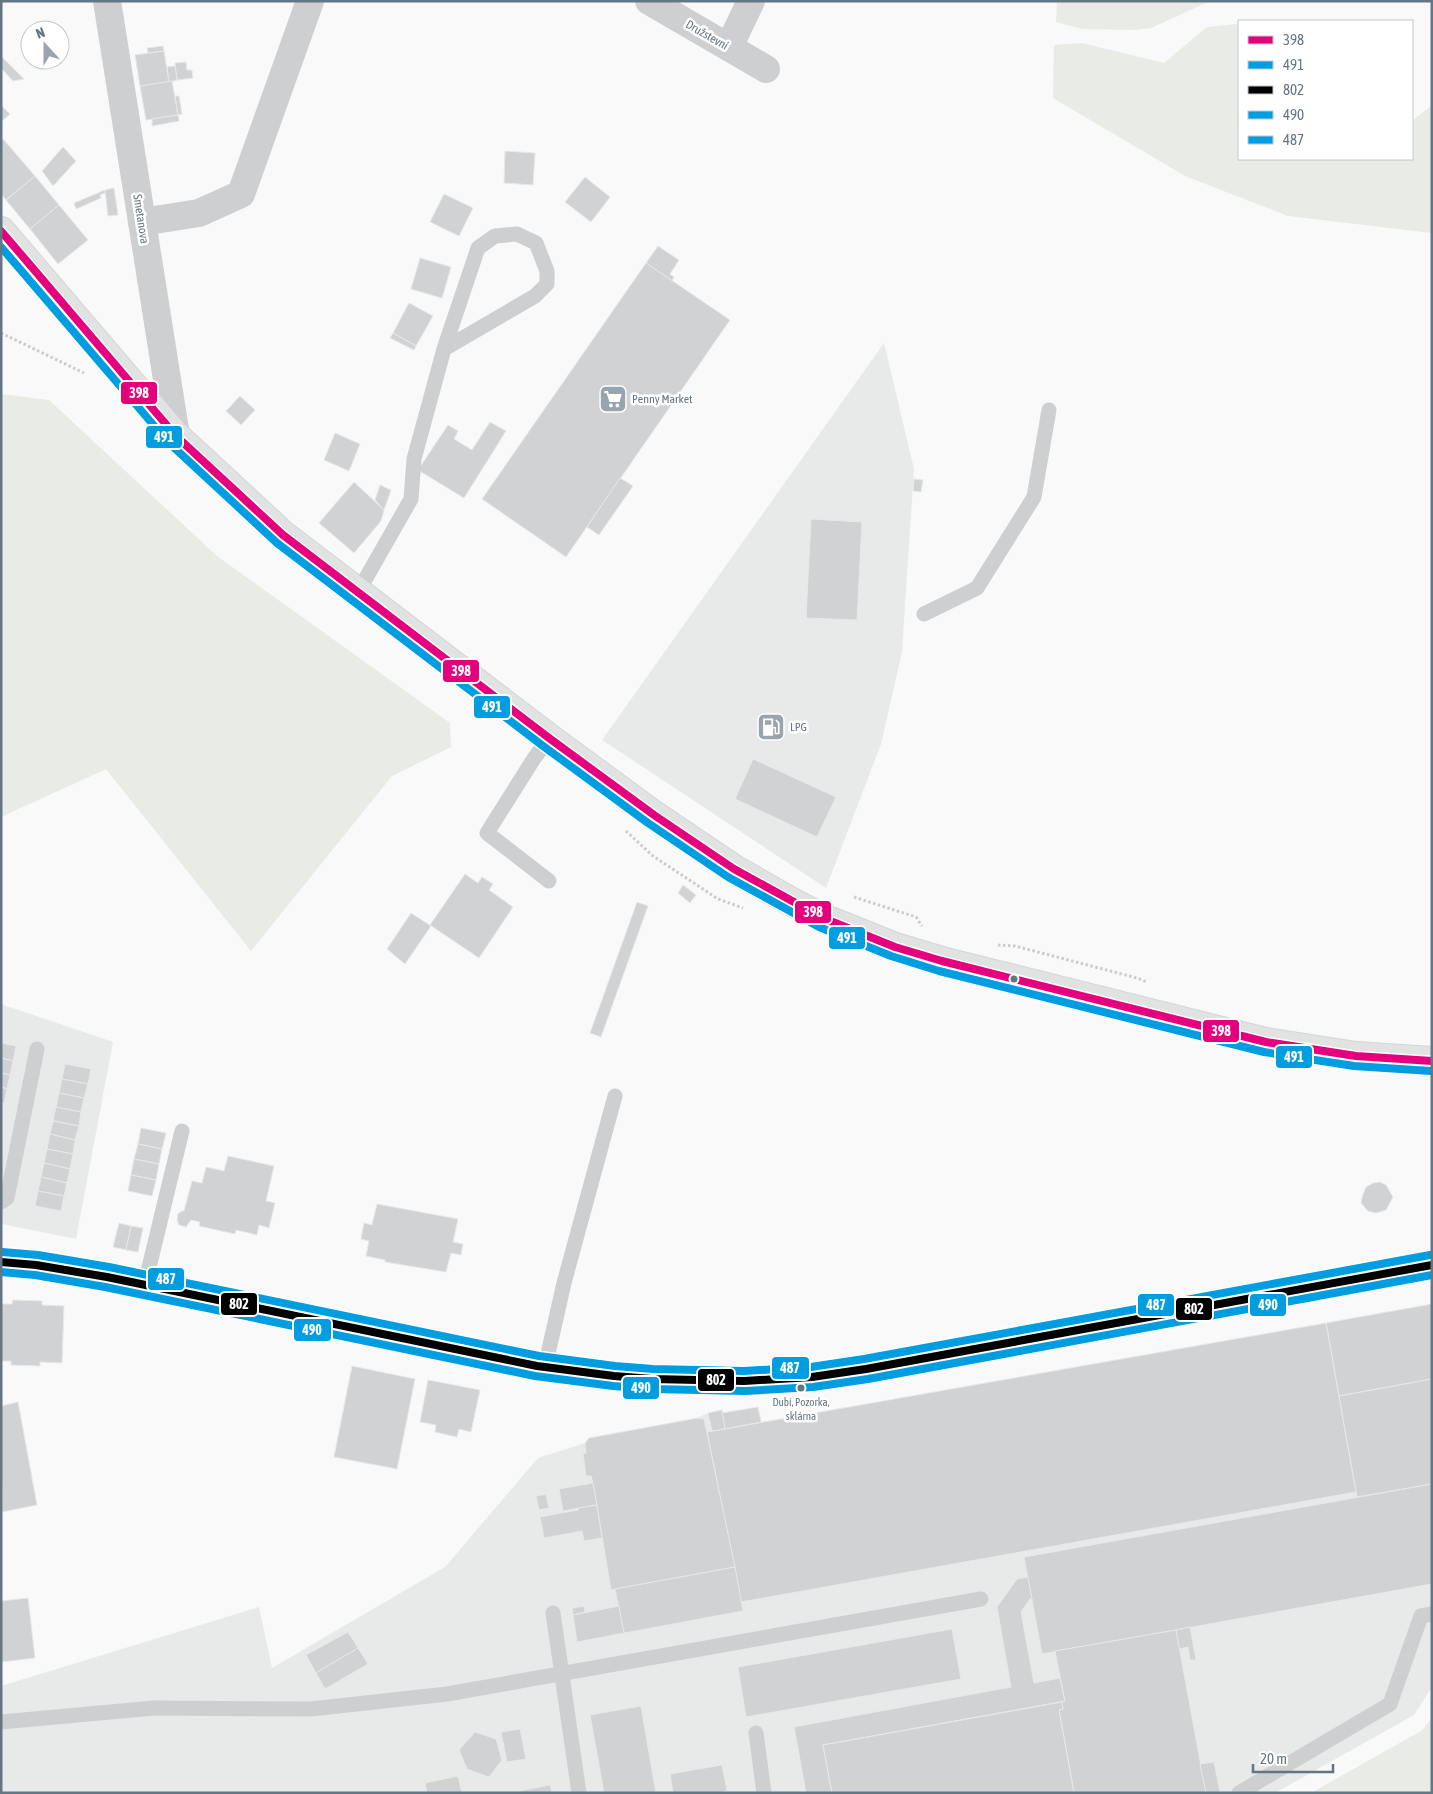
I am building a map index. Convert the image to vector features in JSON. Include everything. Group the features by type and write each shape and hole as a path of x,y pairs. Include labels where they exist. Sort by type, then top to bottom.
{"main road":[{"path":"1,231 176,436 283,535 549,738 654,815 734,869 823,918 868,937 942,961 1266,1042 1356,1056 1432,1061"},
{"path":"1,1262 45,1266 145,1284 545,1367 652,1379 744,1381 812,1377 964,1352 1432,1265"}],"street":[{"name":"Smetanova","path":"107,1 176,436"},
{"path":"142,222 199,213 241,194 310,1"},
{"name":"Družstevní","path":"649,1 766,69"},
{"path":"729,48 751,1"}],"lane":[{"path":"358,592 411,499 414,459 444,349 478,248 496,236 517,234 536,243 547,271 547,284 534,296 444,349"},
{"path":"924,614 977,588 1029,505 1034,496 1049,410"},
{"path":"548,881 487,833 549,738"},
{"path":"1,1202 8,1198 37,1049"},
{"path":"545,1367 564,1283 615,1096"},
{"path":"145,1284 182,1131"},
{"path":"1,1722 154,1708 311,1709 447,1694 982,1599"},
{"path":"553,1613 579,1793"},
{"path":"1239,1793 1390,1704 1421,1616 1432,1614"},
{"path":"756,1733 764,1793"}],"path":[{"path":"1,333 85,373"}],"shaded area":[{"path":"1057,1 1210,1 1151,28 1134,30 1082,29 1056,22"},
{"path":"1237,24 1238,26 1238,160 1413,160 1413,120 1432,105 1432,233 1288,216 1185,176 1053,98 1054,45 1082,43 1164,63 1207,27"},
{"path":"884,343 914,469 902,652 881,744 826,888 602,740"},
{"path":"1,394 49,400 217,556 450,723 451,747 392,776 251,951 106,769 1,817"},
{"path":"1,1004 113,1042 76,1239 1,1224"},
{"path":"1432,1304 1432,1687 1414,1715 1275,1793 1,1793 1,1686 259,1607 272,1668 445,1567 538,1458 585,1443 589,1438 697,1418 722,1410 723,1413 758,1407 762,1424"},
{"path":"1432,1718 1432,1793 1311,1793 1421,1731"}],"building":[{"path":"163,46 164,51 148,53 147,48"},
{"path":"164,51 169,82 140,86 135,55"},
{"path":"1,56 24,79 13,81 1,68"},
{"path":"186,62 187,70 192,70 193,78 177,80 175,63"},
{"path":"175,66 177,80 169,82 167,67"},
{"path":"172,81 178,115 146,120 140,86"},
{"path":"175,96 179,96 182,114 178,115"},
{"path":"1,105 10,114 1,122"},
{"path":"178,115 179,121 152,126 152,119"},
{"path":"3,139 35,176 6,200 1,194 1,141"},
{"path":"63,147 76,161 53,186 42,171"},
{"path":"505,151 535,153 533,185 504,183"},
{"path":"35,176 59,205 30,229 6,200"},
{"path":"585,177 610,197 591,222 565,202"},
{"path":"114,188 118,215 108,216 105,190"},
{"path":"105,190 105,193 100,195 101,198 76,209 74,203"},
{"path":"444,194 473,208 459,236 430,222"},
{"path":"59,205 88,240 58,264 30,229"},
{"path":"658,246 679,260 670,274 674,277 672,281 646,263"},
{"path":"420,258 451,267 442,298 411,289"},
{"name":"Penny Market","path":"646,263 730,320 566,557 482,499"},
{"path":"409,303 433,316 416,346 393,333"},
{"path":"393,333 416,346 414,350 390,338"},
{"path":"240,396 255,410 241,425 226,411"},
{"path":"490,422 506,431 464,498 418,470 448,425 458,431 454,439 472,450"},
{"path":"335,433 360,444 349,471 324,460"},
{"path":"620,478 633,486 599,535 587,527"},
{"path":"914,479 923,480 921,492 913,491"},
{"path":"354,482 384,510 381,521 354,553 319,523"},
{"path":"380,485 391,490 384,510 375,500"},
{"path":"811,519 862,522 857,620 806,618"},
{"path":"753,759 836,797 817,837 735,799"},
{"path":"465,874 478,883 482,877 493,884 489,890 513,907 479,958 430,925"},
{"path":"683,885 696,895 690,903 678,893"},
{"path":"637,902 648,906 601,1037 590,1033"},
{"path":"411,913 431,926 405,964 387,949"},
{"path":"1,1043 16,1046 13,1061 1,1058"},
{"path":"1,1058 13,1061 10,1075 1,1073"},
{"path":"65,1064 91,1069 88,1084 62,1079"},
{"path":"1,1073 10,1075 7,1089 1,1087"},
{"path":"62,1079 88,1084 84,1098 59,1093"},
{"path":"1,1087 7,1089 4,1103 1,1102"},
{"path":"59,1093 84,1098 81,1112 56,1107"},
{"path":"56,1107 81,1112 79,1126 53,1121"},
{"path":"53,1121 79,1126 75,1140 50,1134"},
{"path":"141,1128 166,1133 162,1149 138,1144"},
{"path":"50,1134 75,1140 73,1154 47,1149"},
{"path":"138,1144 162,1149 159,1164 134,1159"},
{"path":"47,1149 73,1154 70,1169 44,1163"},
{"path":"228,1156 274,1166 266,1201 275,1203 269,1228 259,1225 257,1235 236,1230 235,1234 199,1226 200,1222 191,1220 186,1227 179,1225 178,1214 184,1211 192,1181 202,1183 206,1167 224,1171"},
{"path":"134,1159 159,1164 156,1180 131,1175"},
{"path":"44,1163 70,1169 67,1183 41,1177"},
{"path":"131,1175 156,1180 152,1196 128,1191"},
{"path":"41,1177 67,1183 64,1196 38,1191"},
{"path":"1380,1182 1386,1185 1393,1197 1386,1210 1376,1213 1368,1211 1361,1203 1363,1194 1366,1187"},
{"path":"38,1191 64,1196 61,1211 35,1206"},
{"path":"377,1204 458,1219 453,1242 463,1244 461,1255 451,1253 446,1272 385,1262 385,1260 366,1256 369,1241 361,1239 364,1223 372,1225"},
{"path":"119,1223 131,1226 126,1250 113,1247"},
{"path":"131,1226 143,1228 138,1252 126,1250"},
{"path":"13,1300 42,1301 42,1305 64,1306 62,1363 40,1362 40,1366 11,1365 11,1361 1,1361 1,1304 12,1304"},
{"path":"1432,1304 1432,1379 1339,1396 1326,1323"},
{"path":"1326,1323 1356,1492 741,1602 707,1432"},
{"path":"352,1366 415,1379 397,1469 334,1457"},
{"path":"1432,1379 1432,1484 1357,1497 1339,1396"},
{"path":"428,1380 480,1390 471,1432 459,1429 457,1437 435,1432 436,1425 420,1422"},
{"path":"18,1402 37,1505 2,1512 1,1406"},
{"path":"758,1407 761,1422 725,1429 722,1413"},
{"path":"722,1410 725,1429 712,1431 708,1413"},
{"path":"698,1418 704,1419 735,1567 611,1590 593,1483 591,1476 586,1476 583,1454 586,1453 585,1443 589,1438"},
{"path":"593,1483 597,1505 563,1511 559,1489"},
{"path":"1432,1484 1432,1584 1042,1654 1024,1557"},
{"path":"546,1494 549,1508 539,1510 536,1496"},
{"path":"597,1505 602,1538 584,1541 582,1531 544,1538 540,1517"},
{"path":"735,1567 743,1611 624,1633 615,1589"},
{"path":"1028,1577 1032,1600 1030,1599 1021,1612 1034,1683 1060,1678 1065,1701 823,1745 832,1793 806,1793 794,1727 1011,1687 997,1607 1017,1579"},
{"path":"28,1598 35,1658 1,1662 1,1601"},
{"path":"584,1606 585,1612 573,1615 572,1608"},
{"path":"619,1606 624,1633 577,1642 573,1615"},
{"path":"1190,1627 1196,1660 1190,1660 1188,1647 1179,1649 1176,1630"},
{"path":"952,1629 961,1679 746,1717 738,1667"},
{"path":"1176,1630 1206,1793 1074,1793 1059,1710 1063,1709 1062,1702 1065,1701 1055,1651"},
{"path":"348,1632 358,1648 316,1673 306,1655"},
{"path":"358,1648 368,1664 325,1689 316,1673"},
{"path":"1062,1702 1063,1709 1059,1710 1074,1793 832,1793 823,1745"},
{"path":"641,1706 656,1793 604,1793 590,1715"},
{"path":"520,1729 526,1759 507,1762 501,1732"},
{"path":"475,1732 496,1739 502,1760 489,1777 467,1769 459,1750"},
{"path":"1214,1762 1220,1792 1206,1793 1200,1764"},
{"path":"722,1765 727,1791 717,1793 673,1793 670,1774"},
{"path":"458,1776 462,1793 427,1793 425,1783"},
{"path":"550,1785 552,1793 510,1793"}],"transit line":[{"name":"398","path":"1,231 176,436 283,535 549,738 654,815 734,869 823,918 895,947 942,961 1266,1042 1356,1056 1432,1061"},
{"name":"491","path":"1,247 168,442 277,543 543,746 648,823 728,877 819,927 891,956 939,971 1264,1052 1354,1066 1431,1071"},
{"name":"487","path":"2,1252 38,1255 109,1267 539,1356 653,1369 744,1371 811,1367 864,1359 1430,1255"},
{"name":"802","path":"1,1262 36,1265 107,1277 537,1366 652,1379 744,1381 812,1377 866,1369 1432,1265"},
{"name":"490","path":"1,1272 35,1275 105,1287 535,1376 652,1389 745,1391 813,1387 868,1379 1432,1275"}],"place":[{"name":"Penny Market","path":"613,399"},
{"name":"LPG","path":"771,727"},
{"name":"Dubí, Pozorka, sklárna","path":"801,1388"}]}
